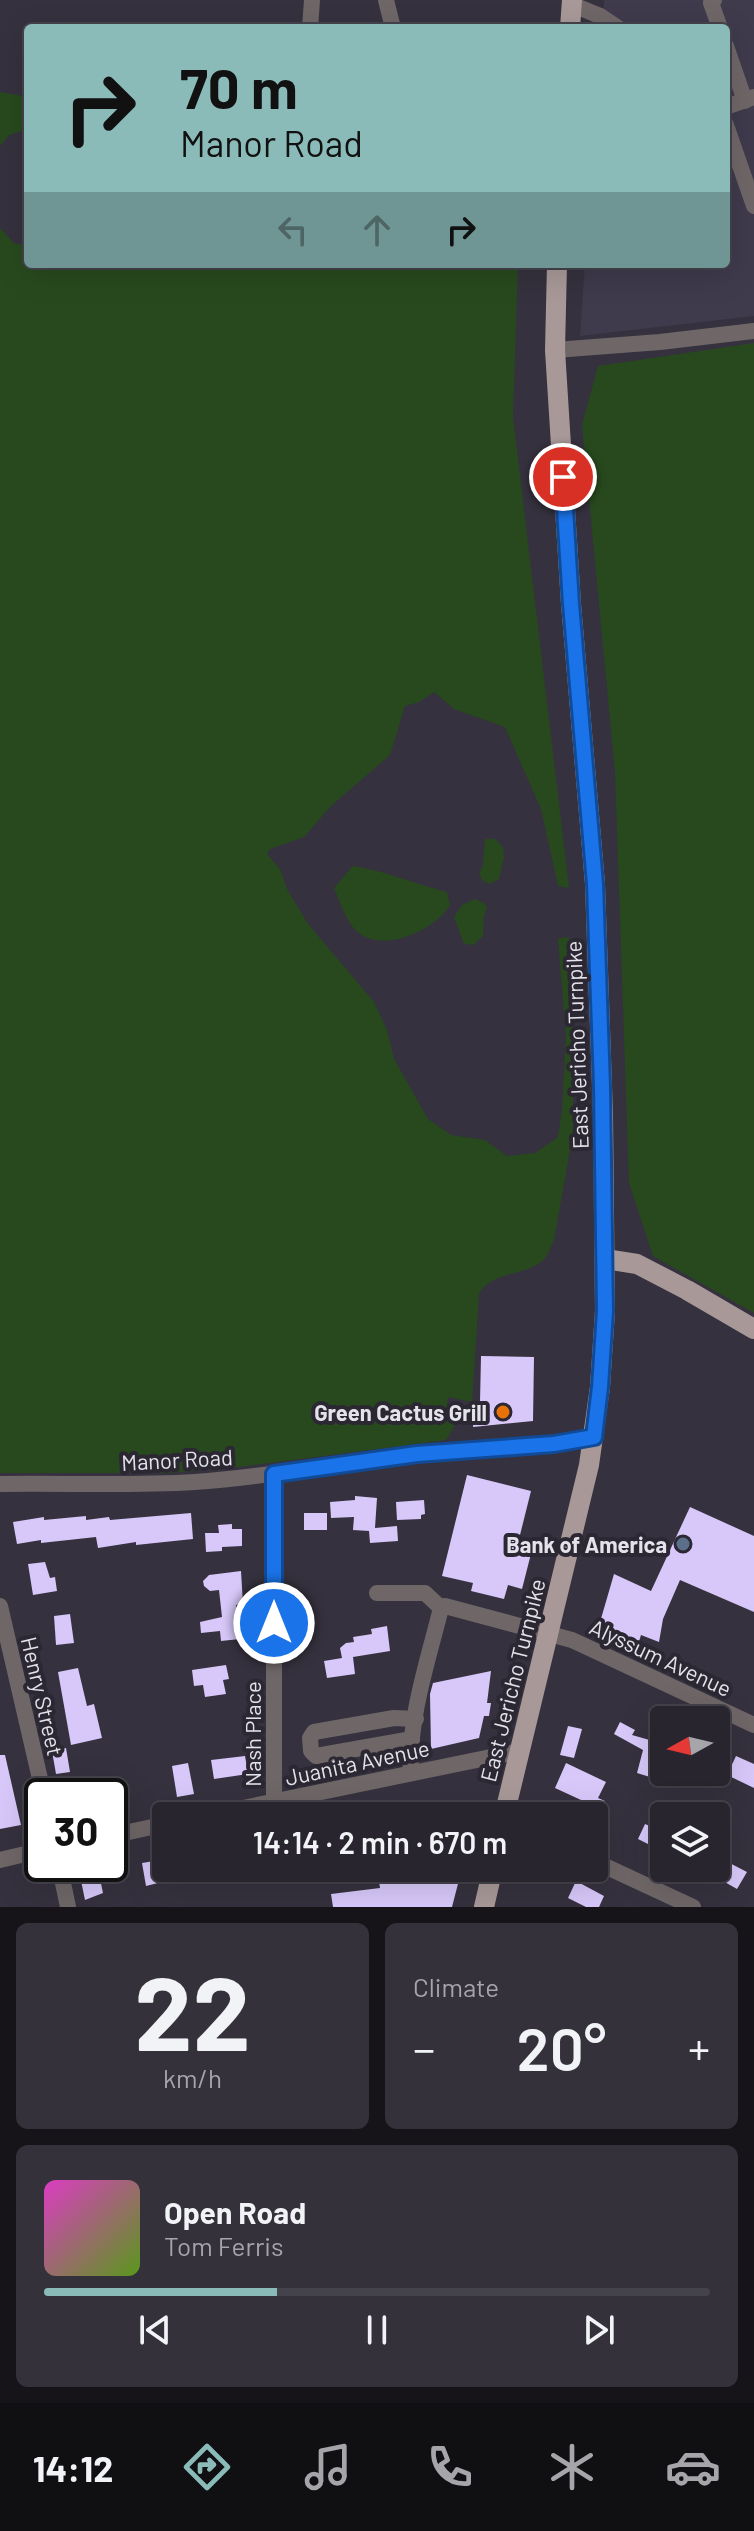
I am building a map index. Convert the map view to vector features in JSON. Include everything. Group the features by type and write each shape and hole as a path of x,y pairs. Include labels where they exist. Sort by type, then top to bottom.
{"main road":[{"path":"570,24 572,2"},
{"name":"East Jericho Turnpike","path":"507,1802 594,1437 605,1311 595,884 571,604 555,350 557,268"},
{"path":"605,1259 637,1264 754,1329"},
{"path":"484,1907 490,1882"}],"street":[{"path":"310,24 312,0"},
{"path":"386,0 392,24"},
{"path":"714,0 711,3 719,24"},
{"path":"572,2 612,24"},
{"path":"730,55 750,99 730,106"},
{"path":"730,137 754,206"},
{"path":"555,350 754,331"},
{"name":"Manor Road","path":"0,1484 196,1482 417,1454 554,1444 594,1437"},
{"name":"Nash Place","path":"274,1474 274,1801"},
{"name":"Alyssum Avenue","path":"377,1593 425,1593 441,1608 445,1606 578,1643 754,1725"},
{"name":"Henry Street","path":"0,1606 40,1778"},
{"path":"411,1773 412,1739 441,1608"},
{"path":"412,1739 316,1756 311,1751 310,1738 314,1732 394,1718 416,1719"},
{"name":"Juanita Avenue","path":"269,1802 520,1751"},
{"path":"128,1832 152,1827"},
{"path":"0,1860 24,1854"},
{"path":"608,1868 693,1907"},
{"path":"63,1882 68,1907"}],"shaded area":[{"path":"604,0 754,0 754,316 580,336 585,268 730,268 730,24 602,24"}],"green space":[{"path":"0,92 24,96 24,130 9,135 0,146"},
{"path":"0,228 15,244 24,244 24,268 518,268 513,417 569,888 558,886 541,809 505,727 454,709 434,692 419,702 405,706 390,755 331,806 304,837 270,849 267,854 280,869 287,889 308,924 374,1002 387,1030 394,1059 428,1119 451,1135 485,1140 507,1156 535,1153 558,1137 566,1036 558,939 565,937 573,940 573,1133 554,1240 538,1264 492,1281 479,1294 472,1402 448,1397 446,1412 454,1414 454,1427 446,1440 231,1468 167,1473 0,1473"},
{"path":"754,343 754,1313 653,1256 629,1183 615,772 582,425 598,366"},
{"path":"485,839 495,839 503,847 499,879 490,884 482,880 479,873 483,866"},
{"path":"353,866 447,892 450,905 433,923 409,936 382,941 370,939 351,924 334,888"},
{"path":"475,899 487,908 483,936 473,945 464,944 454,917 462,905"}],"building":[{"path":"481,1356 534,1357 533,1421 473,1427 475,1402 480,1402"},
{"path":"467,1475 531,1491 519,1539 534,1542 522,1589 508,1585 504,1599 471,1591 473,1583 442,1576"},
{"path":"355,1496 377,1498 375,1528 397,1526 398,1541 370,1543 369,1531 353,1530 354,1517 331,1518 330,1502 355,1500"},
{"path":"424,1500 425,1514 421,1515 421,1519 397,1520 396,1502"},
{"path":"690,1507 754,1536 754,1612 680,1580 663,1619 659,1642 641,1635 637,1648 598,1629 614,1574 651,1591"},
{"path":"191,1513 193,1539 98,1548 96,1537 17,1544 13,1522 44,1517 44,1520 86,1516 86,1520 109,1517 110,1520"},
{"path":"304,1513 327,1513 327,1530 304,1530"},
{"path":"232,1524 232,1529 242,1529 242,1546 206,1552 205,1533 219,1533 218,1525"},
{"path":"45,1562 50,1578 55,1577 57,1591 33,1595 28,1564"},
{"path":"241,1571 243,1604 236,1605 240,1639 221,1641 220,1631 201,1633 200,1622 222,1617 219,1590 210,1591 203,1581 209,1575"},
{"path":"70,1614 74,1643 56,1645 54,1616"},
{"path":"387,1626 390,1651 353,1657 355,1674 327,1678 324,1661 342,1658 340,1648 354,1642 353,1637 372,1634 371,1629"},
{"path":"226,1665 229,1679 223,1680 226,1694 205,1697 203,1685 194,1686 192,1670"},
{"path":"78,1668 87,1706 94,1704 102,1738 71,1745 58,1672"},
{"path":"491,1671 487,1703 491,1703 489,1716 484,1716 479,1738 431,1749 430,1694 433,1683"},
{"path":"620,1722 635,1730 632,1735 650,1740 650,1777 637,1773 643,1750 614,1734"},
{"path":"568,1726 582,1729 574,1758 560,1755"},
{"path":"66,1748 70,1772 56,1774 52,1751"},
{"path":"0,1755 5,1755 21,1825 0,1829"},
{"path":"245,1756 248,1774 214,1779 211,1760"},
{"path":"736,1756 754,1764 754,1788 730,1776"},
{"path":"188,1763 194,1794 177,1797 172,1766"},
{"path":"566,1763 606,1782 598,1798 605,1801 580,1802 555,1788"},
{"path":"645,1824 650,1826 650,1845 638,1839"},
{"path":"152,1861 152,1882 162,1882 146,1886 142,1863"},
{"path":"730,1863 747,1872 737,1889 725,1882 730,1882"},
{"path":"81,1882 101,1882 103,1893 85,1900"},
{"path":"379,1882 458,1882 452,1907 333,1907 331,1894 380,1888"},
{"path":"576,1882 604,1896 599,1907 586,1907 568,1898"}],"place":[{"name":"Green Cactus Grill","path":"503,1412"},
{"name":"Bank of America","path":"683,1544"}],"route":[{"path":"274,1623 274,1474 417,1454 554,1444 594,1437 605,1311 602,1086 595,884 563,477"}]}
